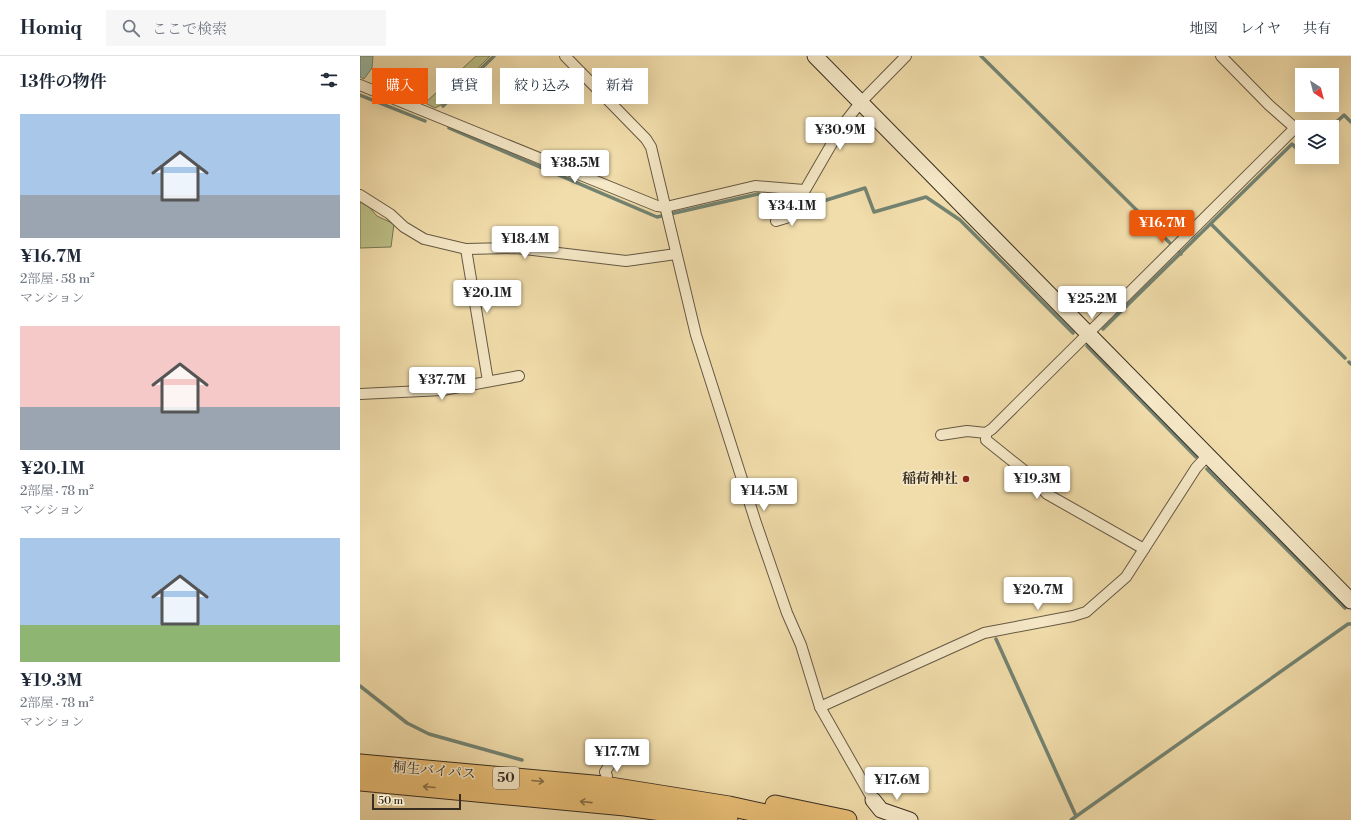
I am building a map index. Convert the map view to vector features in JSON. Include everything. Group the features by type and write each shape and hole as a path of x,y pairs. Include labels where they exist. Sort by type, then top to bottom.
{"highway":[{"name":"桐生バイパス","path":"360,764 604,786 729,806 792,820"},
{"name":"桐生バイパス","path":"360,781 625,806 728,820"},
{"name":"50","path":"652,793 760,802 847,820"},
{"name":"50","path":"625,806 675,820"}],"street":[{"path":"564,56 646,138 651,147 696,335 714,395 761,538 787,613 801,646 820,707 873,800 881,810 910,820"},
{"path":"815,56 1351,601"},
{"path":"776,221 786,218 794,210 842,126 860,103 906,56"},
{"path":"942,434 967,431 986,433 992,429 1295,128 1269,106 1221,56"},
{"path":"360,85 657,206 667,212 755,186 803,195"},
{"path":"360,195 390,214 404,227 424,239 466,250 516,248 626,260 676,254"},
{"path":"466,250 488,381"},
{"path":"360,394 443,390 520,376"},
{"path":"986,433 986,440 1031,476 1047,494 1144,549"},
{"path":"820,707 984,633 1073,616 1086,612 1126,577 1196,468 1207,456"},
{"path":"604,786 607,776 605,772 619,753"}],"green space":[{"path":"476,56 490,56 478,68 463,68"},
{"path":"436,93 436,104 442,104 435,108 427,104 428,100"},
{"path":"360,202 369,207 377,216 394,224 391,247 360,248"}],"shaded area":[{"path":"360,56 373,56 372,68 364,79 360,77"}],"waterway":[{"path":"443,106 494,56"},
{"path":"981,56 1181,254"},
{"path":"360,95 425,121"},
{"path":"1339,120 1344,115 1351,122"},
{"path":"449,128 657,217 758,194 801,208 865,188 874,212 926,197 960,220 1073,333"},
{"path":"1103,329 1292,144 1295,147"},
{"path":"1211,224 1345,358"},
{"path":"1087,346 1196,457"},
{"path":"1207,469 1345,608"},
{"path":"1071,820 1348,624 1351,624"},
{"path":"996,639 1076,816"},
{"path":"360,686 407,723 429,734 522,760"}],"place":[{"name":"稲荷神社","path":"966,479"}]}
